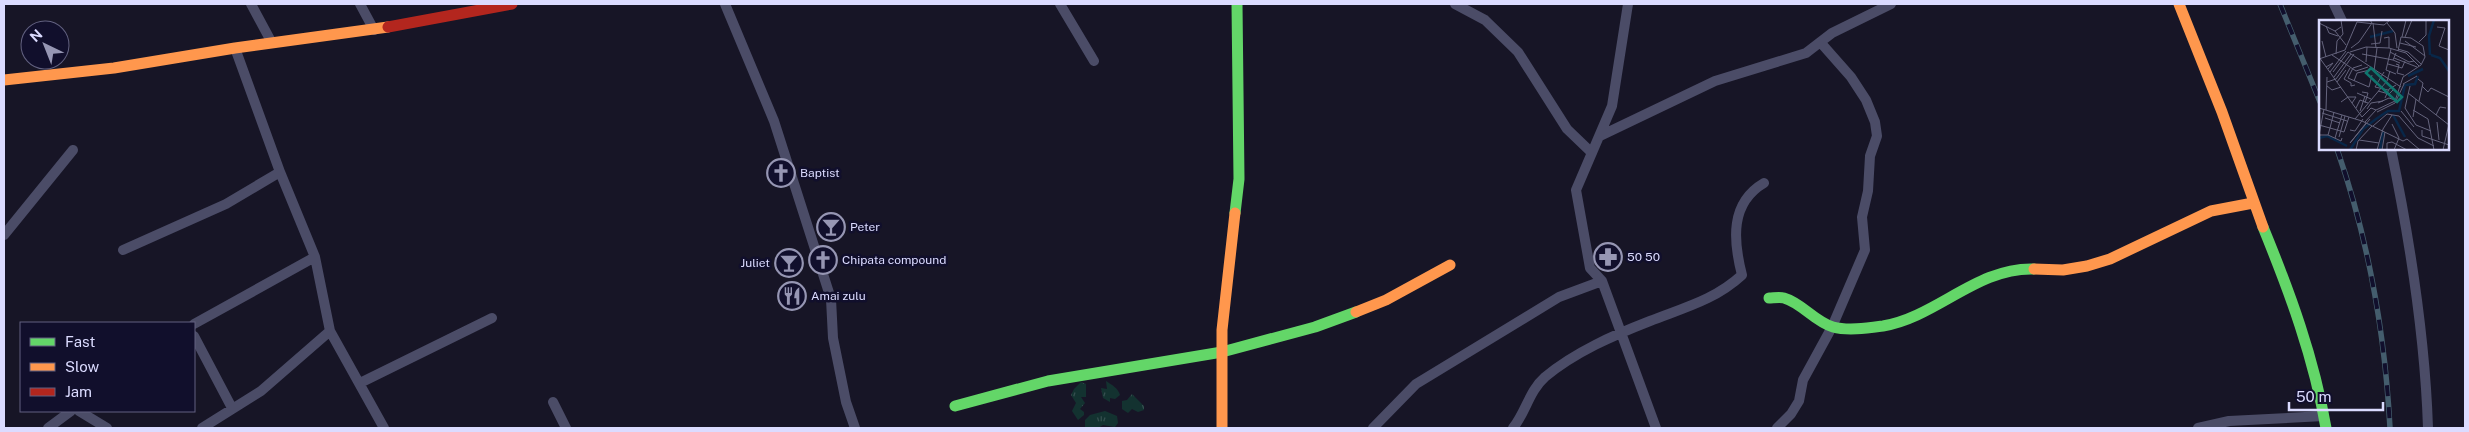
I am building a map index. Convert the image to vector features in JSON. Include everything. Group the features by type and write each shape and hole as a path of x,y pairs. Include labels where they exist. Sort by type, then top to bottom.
{"street":[{"path":"251,4 272,43"},
{"path":"360,4 374,30"},
{"path":"725,4 774,121 831,299 833,338 846,402 855,428"},
{"path":"1060,4 1094,61"},
{"path":"1222,428 1222,330 1239,179 1237,4"},
{"path":"1455,4 1485,20 1518,52 1567,129 1592,153"},
{"path":"1628,4 1612,106 1576,190 1590,268 1602,281 1656,428"},
{"path":"1600,136 1692,90 1733,74 1796,57 1822,43 1823,39 1839,29 1891,4"},
{"path":"2179,4 2227,127 2253,203 2279,262 2298,316 2326,428"},
{"path":"2334,4 2342,20"},
{"path":"4,80 114,68 235,48 374,30 505,5"},
{"path":"1777,428 1791,414 1799,400 1804,380 1832,327 1865,250 1862,217 1868,191 1870,156 1877,136 1875,122 1866,100 1851,77 1822,43"},
{"path":"235,48 280,172 315,257 330,331 384,428"},
{"path":"4,236 73,150"},
{"path":"2391,150 2416,289 2426,368 2428,428"},
{"path":"123,250 226,204 280,172"},
{"path":"1513,428 1522,417 1530,395 1544,378 1566,362 1621,333 1696,305 1725,289 1742,275 1736,241 1737,215 1747,196 1764,182"},
{"path":"1768,298 1784,298 1832,327 1848,330 1892,324 1953,298 1984,278 2030,269 2063,270 2087,266 2110,259 2211,210 2253,203"},
{"path":"195,323 315,257"},
{"path":"955,406 1048,381 1222,352 1315,327 1386,300 1450,265"},
{"path":"1372,428 1416,384 1559,297 1602,281"},
{"path":"360,383 492,318"},
{"path":"202,428 261,391 330,331"},
{"path":"195,338 232,408"},
{"path":"553,402 566,428"},
{"path":"48,428 70,412"},
{"path":"81,412 107,428"},
{"path":"2198,428 2229,421 2324,416"}],"green space":[{"path":"1106,381 1120,395 1115,399 1110,398 1110,402 1103,398 1101,388 1107,389"},
{"path":"1081,382 1086,384 1086,397 1081,397 1085,403 1080,409 1084,412 1084,415 1078,420 1072,411 1076,403 1071,395"},
{"path":"1132,394 1144,406 1144,410 1138,412 1132,409 1128,413 1122,409 1122,401 1127,400"},
{"path":"1105,411 1117,416 1118,423 1115,427 1103,425 1098,428 1085,427 1085,420 1090,415"}],"railway":[{"path":"2280,4 2319,100"},
{"path":"2337,150 2358,217 2373,287 2384,357 2390,428"}],"traffic: fast":[{"path":"1235,213 1239,179 1237,4"},
{"path":"2263,227 2283,276 2308,351 2326,428"},
{"path":"1769,298 1791,300 1826,325 1851,329 1871,328 1903,321 1994,276 2013,271 2034,269"},
{"path":"955,406 1048,381 1222,352 1315,327 1356,312"}],"traffic: slow":[{"path":"2179,4 2222,112 2263,227"},
{"path":"4,80 114,68 235,48 388,27"},
{"path":"2034,269 2063,270 2087,266 2110,259 2211,211 2253,203"},
{"path":"1222,428 1222,330 1235,213"},
{"path":"1356,312 1386,300 1450,265"}],"traffic: jam":[{"path":"388,27 512,4"}],"place":[{"name":"Baptist","path":"781,173"},
{"name":"Peter","path":"831,227"},
{"name":"50 50","path":"1608,257"},
{"name":"Chipata compound","path":"823,260"},
{"name":"Juliet","path":"789,263"},
{"name":"Amai zulu","path":"792,296"}]}
